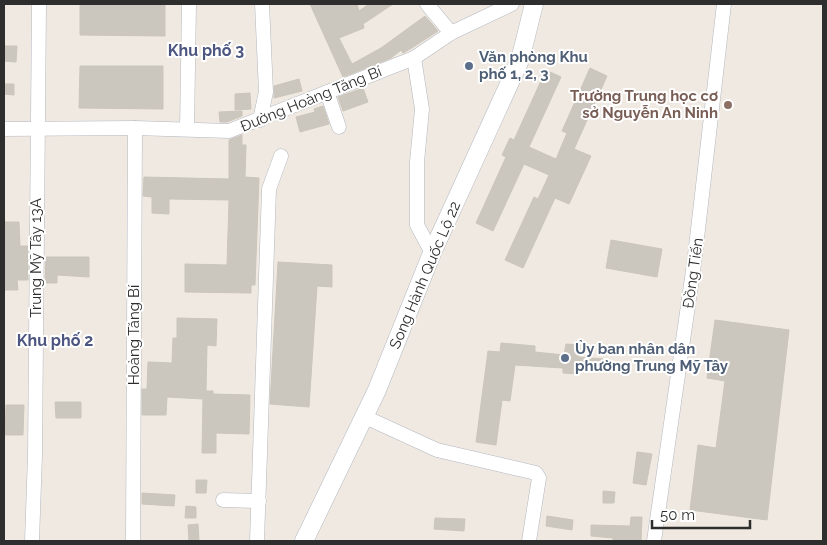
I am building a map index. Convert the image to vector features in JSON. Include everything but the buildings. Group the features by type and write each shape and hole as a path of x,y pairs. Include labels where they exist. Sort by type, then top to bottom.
{"street":[{"name":"Trung Mỹ Tây 13A","path":"32,541 35,455 39,4"},
{"path":"188,129 189,4"},
{"path":"260,120 266,92 262,4"},
{"path":"427,4 450,33"},
{"name":"Đường Hoàng Tăng Bí","path":"4,128 37,130 135,128 229,131 414,58 450,33 512,4"},
{"name":"Song Hành Quốc Lộ 22","path":"304,541 365,417 432,253 520,60 534,4"},
{"name":"Đồng Tiến","path":"654,541 694,264 724,4"},
{"path":"414,58 422,110 418,162 417,225 432,253"},
{"path":"327,92 339,127"},
{"name":"Hoàng Tăng Bí","path":"133,541 135,128"},
{"path":"257,541 269,189 281,156"},
{"path":"365,417 437,450 536,473 540,478 529,541"},
{"path":"223,500 259,501"}],"place":[{"name":"Văn phòng Khu phố 1, 2, 3","path":"469,66"},
{"name":"Trường Trung học cơ sở Nguyễn An Ninh","path":"728,105"},
{"name":"Ủy ban nhân dân phường Trung Mỹ Tây","path":"565,358"}],"district":[{"name":"Khu phố 3","path":"206,50"},
{"name":"Khu phố 2","path":"55,340"}]}
